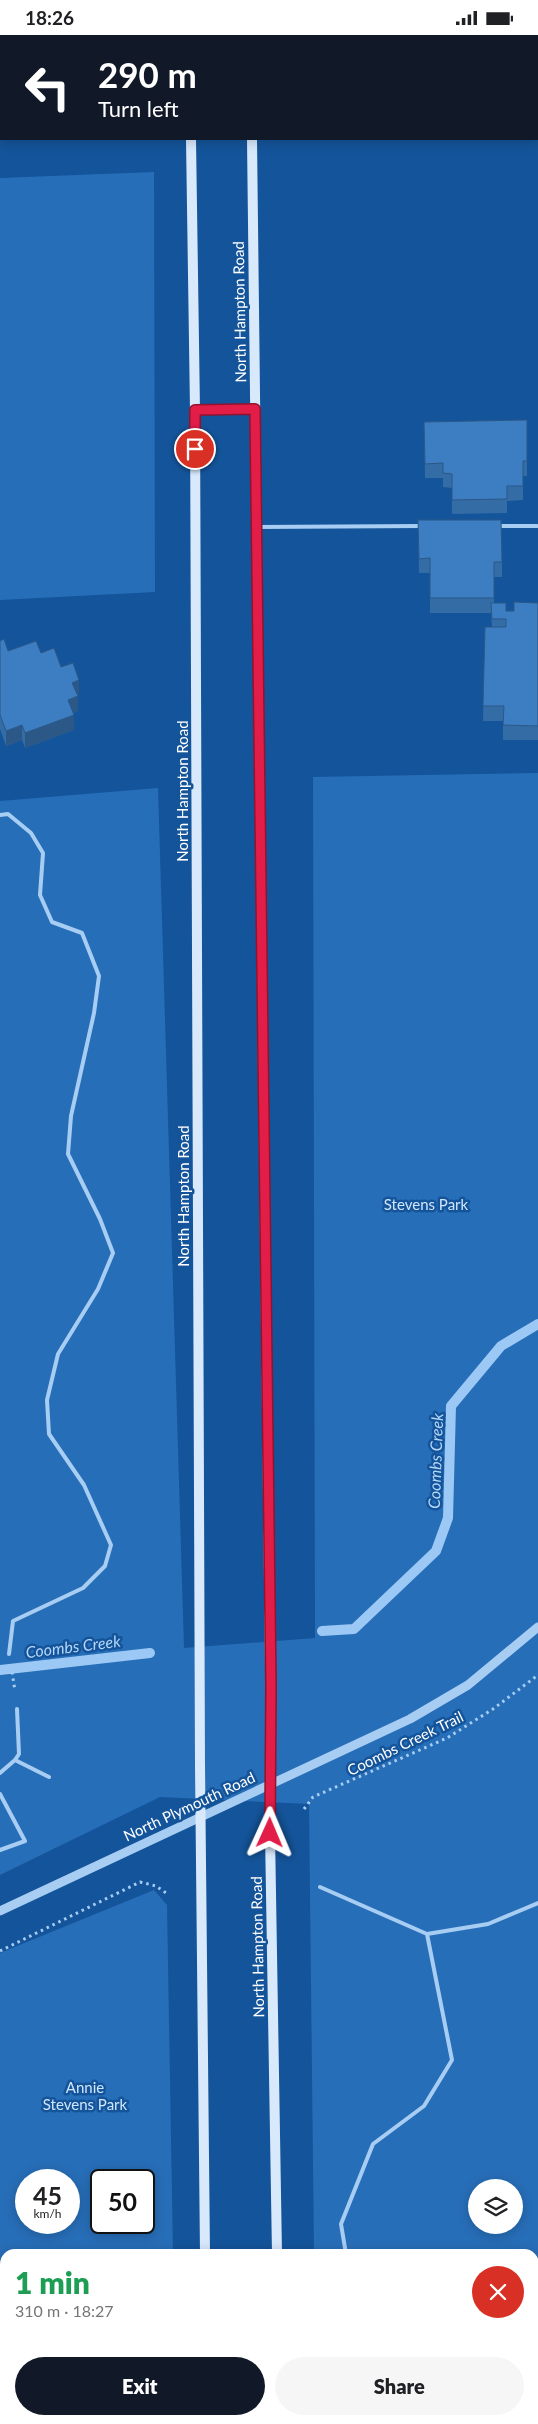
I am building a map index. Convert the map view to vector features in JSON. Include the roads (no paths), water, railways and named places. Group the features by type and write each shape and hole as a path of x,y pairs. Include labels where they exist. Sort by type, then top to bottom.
{"main road":[{"name":"North Hampton Road","path":"191,140 195,410 206,2249"},
{"name":"North Hampton Road","path":"252,140 271,1783 270,1843 277,2249"},
{"path":"195,410 255,409"}],"street":[{"name":"North Plymouth Road","path":"0,1911 410,1719 460,1690 538,1627"}],"lane":[{"path":"257,527 431,526"},
{"path":"489,526 537,526"},
{"path":"0,815 8,814 31,833 43,853 40,895 52,922 82,933 99,976 94,1013 71,1116 68,1154 100,1219 113,1253 98,1289 58,1354 46,1400 48,1434 84,1485 111,1545 105,1567 83,1589 13,1621 9,1654"},
{"path":"0,1773 20,1754 17,1709"},
{"path":"15,1760 49,1777"},
{"path":"0,1794 25,1841 0,1850"},
{"path":"320,1887 427,1935 488,1924 538,1903"},
{"path":"345,2249 341,2224 373,2144 424,2106 452,2060 427,1935"}],"waterway":[{"name":"Coombs Creek","path":"322,1631 354,1629 436,1551 448,1518 451,1406 501,1346 538,1324"},
{"name":"Coombs Creek","path":"0,1670 150,1653"}],"park label":[{"name":"Stevens Park","path":"426,1204"},
{"name":"Annie Stevens Park","path":"85,2096"}]}
